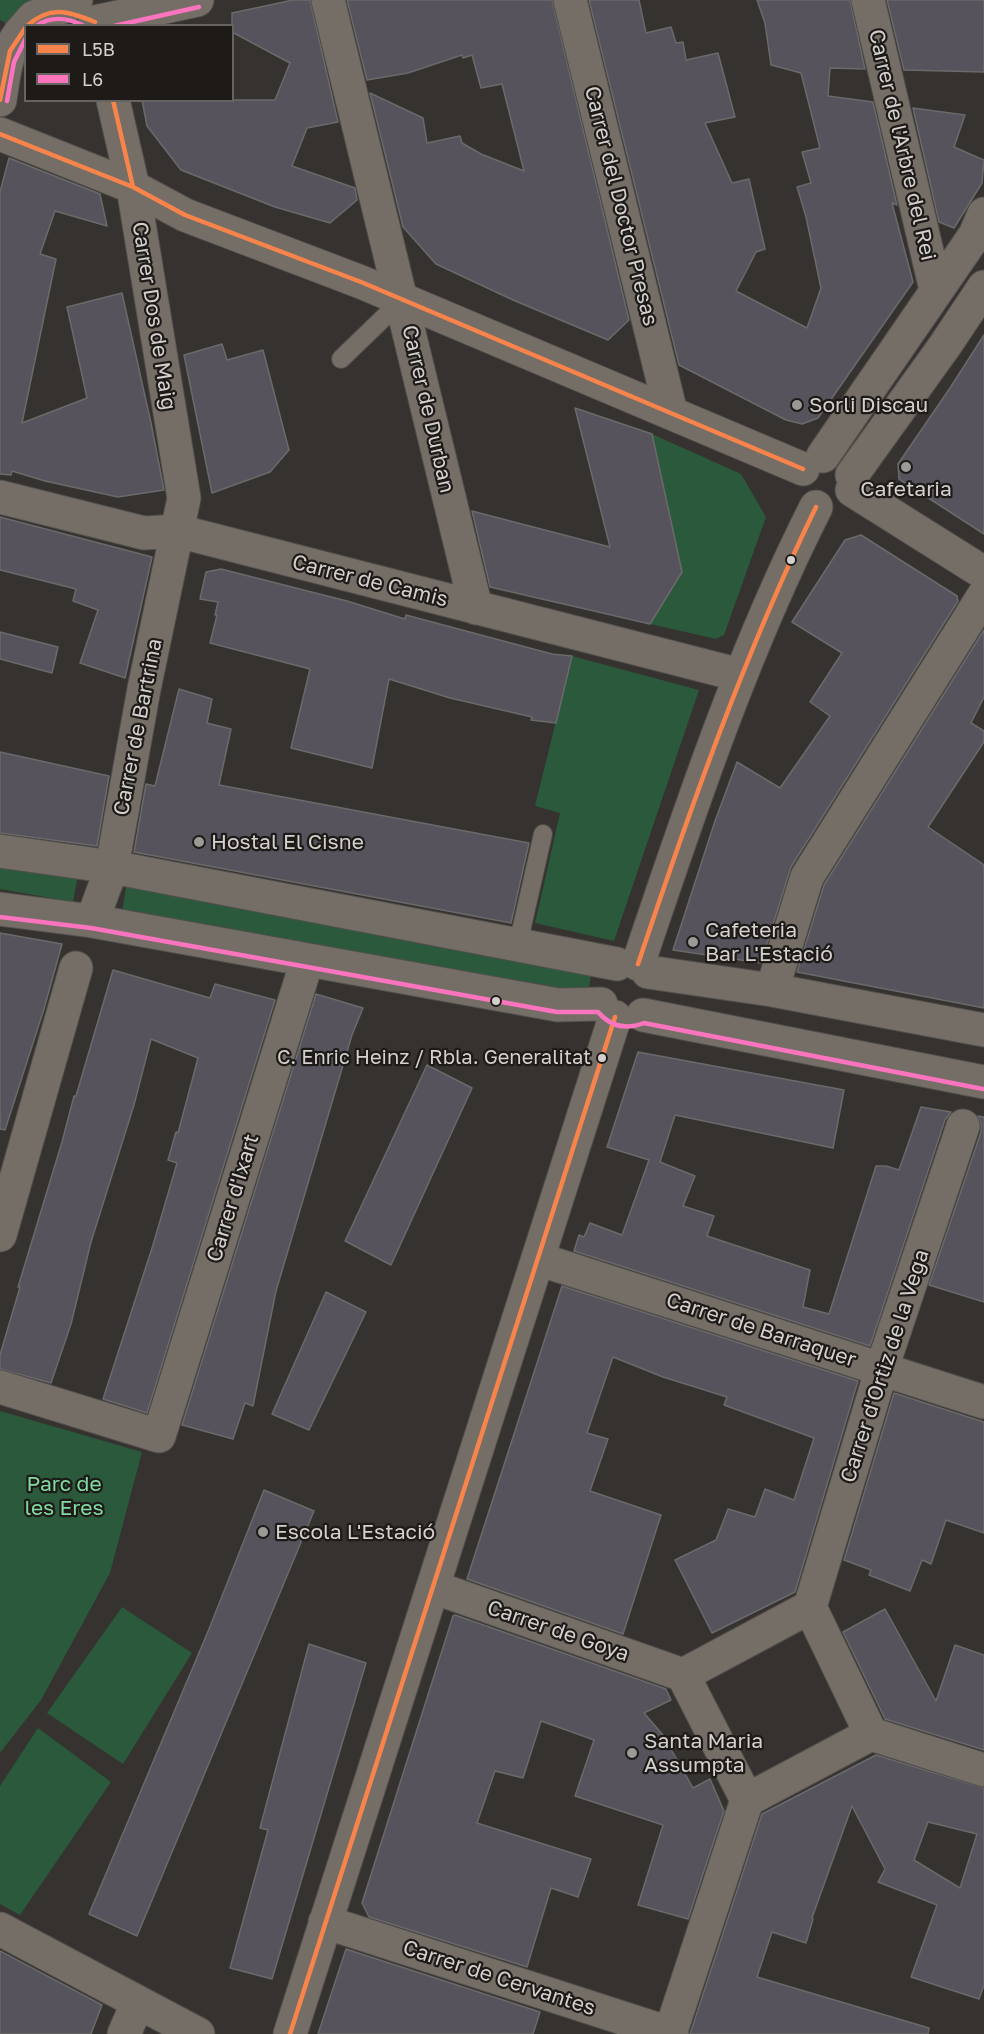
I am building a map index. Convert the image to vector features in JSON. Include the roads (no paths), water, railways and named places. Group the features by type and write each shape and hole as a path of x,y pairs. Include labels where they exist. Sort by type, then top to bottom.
{"street":[{"path":"28,24 34,17 197,0"},
{"name":"Carrer de Durban","path":"328,0 476,608"},
{"name":"Carrer del Doctor Presas","path":"570,0 671,413"},
{"name":"Carrer de l'Arbre del Rei","path":"868,0 936,290"},
{"path":"0,100 4,48 24,28"},
{"name":"Carrer Dos de Maig","path":"113,102 133,187 184,498 178,531"},
{"path":"0,134 133,187 185,215 402,300 671,413 813,462 834,457 844,462 852,483 984,573"},
{"path":"984,214 975,235 799,482 801,491 809,502 816,507 828,509 846,500 852,483 984,286"},
{"path":"143,251 185,215"},
{"name":"Carrer de Camis","path":"0,496 144,533 178,531 740,675"},
{"path":"634,967 740,675 816,507"},
{"name":"Carrer de Bartrina","path":"92,921 112,867 144,689 178,531"},
{"path":"772,990 807,877 984,595"},
{"path":"0,851 112,867 634,967 772,990 984,1030"},
{"path":"0,909 92,921 558,1005 620,1012 982,1076"},
{"name":"Carrer d'Ixart","path":"0,1387 159,1436 307,961"},
{"path":"634,967 654,982 656,995 651,1006 620,1012 598,997 600,981 609,968 634,967"},
{"path":"0,1235 76,968"},
{"path":"290,2034 538,1258 620,1012"},
{"name":"Carrer d'Ortiz de la Vega","path":"810,1607 882,1368 963,1126"},
{"name":"Carrer de Barraquer","path":"538,1258 984,1402"},
{"name":"Carrer de Goya","path":"433,1587 683,1674"},
{"path":"747,1800 683,1674 810,1607 871,1734"},
{"path":"671,2034 747,1800 871,1734 984,1770"},
{"name":"Carrer de Cervantes","path":"325,1922 671,2034"},
{"path":"0,1929 198,2034"},
{"path":"124,2034 138,2002"}],"lane":[{"path":"340,359 402,300"},
{"path":"518,944 543,834"}],"place":[{"name":"Sorli Discau","path":"797,405"},
{"name":"Cafetaria","path":"906,467"},
{"name":"Hostal El Cisne","path":"199,842"},
{"name":"Cafeteria Bar L'Estació","path":"693,942"},
{"name":"C. Enric Heinz / Rbla. Generalitat","path":"602,1058"},
{"name":"Escola L'Estació","path":"263,1532"},
{"name":"Santa Maria Assumpta","path":"632,1753"}],"park label":[{"name":"Parc de les Eres","path":"64,1496"}]}
